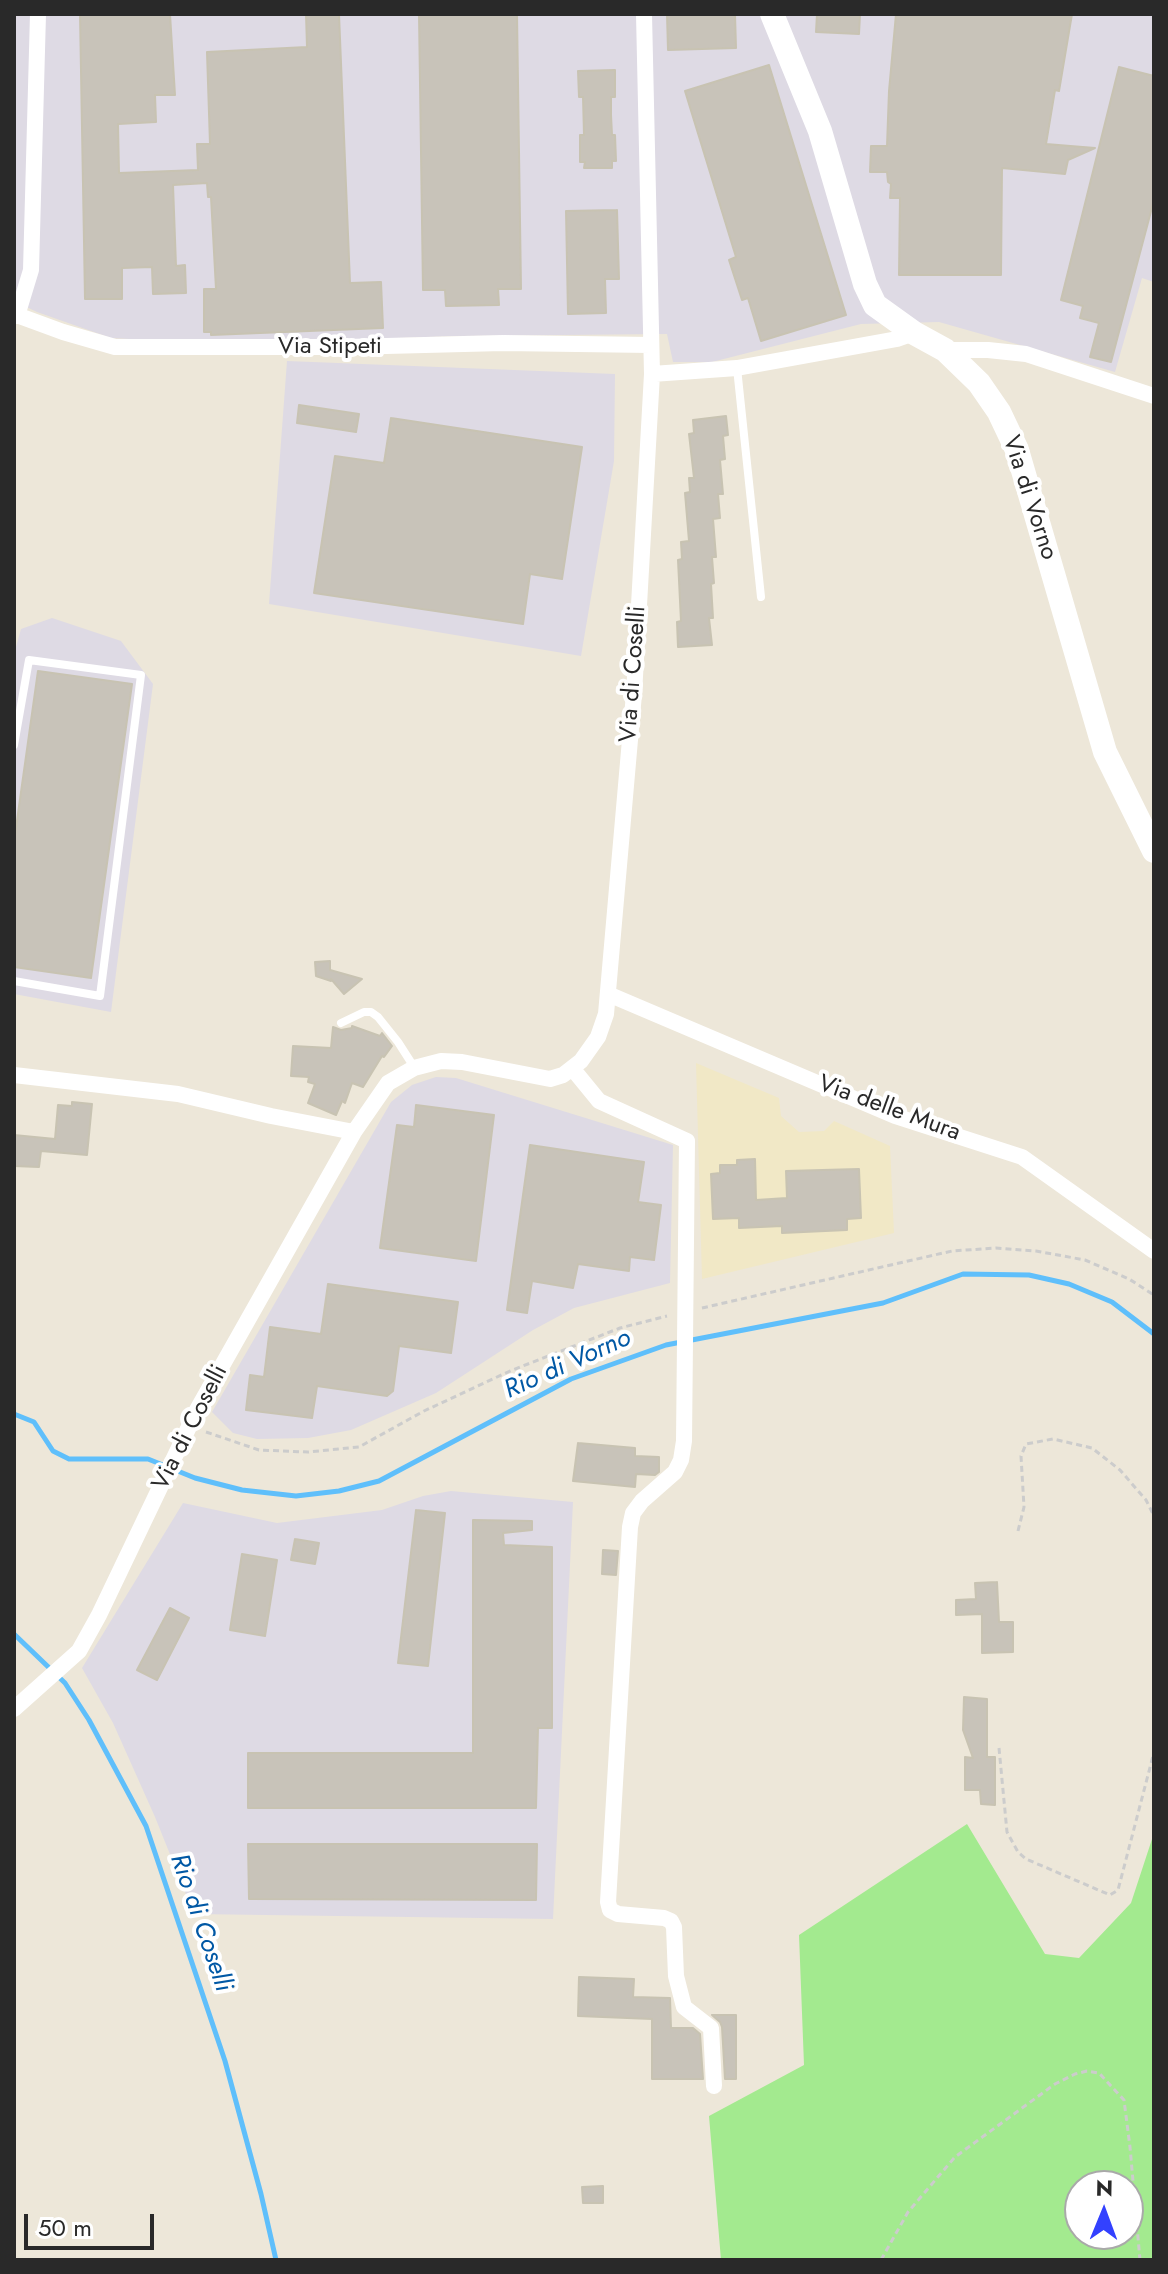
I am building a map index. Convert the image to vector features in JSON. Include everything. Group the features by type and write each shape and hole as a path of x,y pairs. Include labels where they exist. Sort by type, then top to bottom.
{"street":[{"path":"16,315 31,270 38,14"},
{"name":"Via di Coselli","path":"14,1709 79,1651 189,1426 354,1132 388,1083 414,1068 441,1061 462,1062 550,1079 563,1075 581,1061 598,1037 606,1014 634,694 652,374 644,14"},
{"name":"Via di Vorno","path":"772,14 820,131 865,284 875,305 914,333 945,350 979,383 999,412 1017,450 1105,752 1154,851"},
{"name":"Via Stipeti","path":"16,315 115,347 503,343 651,345"},
{"path":"652,374 737,368 897,339 914,333"},
{"path":"945,350 1026,354 1154,396"},
{"name":"Via delle Mura","path":"608,994 895,1116 1022,1157 1154,1251"},
{"path":"572,1068 599,1101 687,1141 684,1441 681,1460 675,1472 642,1501 633,1513 630,1527 608,1902 610,1910 618,1914 671,1921 674,1927 676,1976 684,2007 711,2028 714,2086"},
{"path":"14,1075 178,1094 354,1132"}],"lane":[{"path":"737,368 761,597"},
{"path":"14,745 17,712 29,660 141,675 100,996 14,981"},
{"path":"341,1023 364,1012 371,1012 398,1042 414,1068"}],"path":[{"path":"189,1426 259,1450 308,1452 359,1447 424,1411 510,1371 620,1328 685,1320 728,1304 952,1251 996,1248 1085,1260 1129,1279 1154,1295"},
{"path":"1018,1531 1024,1507 1021,1456 1026,1444 1053,1439 1092,1448 1120,1470 1146,1500 1154,1516"},
{"path":"999,1748 1007,1832 1018,1852 1026,1859 1110,1895 1118,1890 1154,1752"},
{"path":"881,2260 908,2212 955,2157 1055,2084 1087,2071 1099,2073 1124,2100 1140,2260"}],"shaded area":[{"path":"14,14 1154,14 1154,282 1142,278 1115,372 939,322 861,324 712,362 673,362 667,334 455,336 223,344 111,338 14,301"},
{"path":"287,361 615,374 614,461 581,656 269,604"},
{"path":"52,618 121,641 153,684 111,1012 14,994 14,654 21,629"},
{"path":"696,1063 779,1098 781,1116 799,1132 824,1131 834,1121 890,1146 894,1233 702,1279"},
{"path":"436,1077 456,1078 673,1145 670,1283 574,1308 533,1330 436,1393 351,1430 308,1438 257,1439 233,1433 212,1412 391,1102 412,1085"},
{"path":"451,1491 573,1502 553,1919 194,1914 113,1723 82,1668 183,1503 277,1523 382,1510 423,1496"}],"green space":[{"path":"967,1824 1045,1954 1079,1958 1131,1903 1154,1833 1154,2260 721,2260 709,2116 804,2065 799,1935"}],"building":[{"path":"80,14 170,14 175,95 155,95 156,122 118,124 119,173 198,170 197,144 210,144 207,52 307,47 306,14 339,14 350,283 381,282 383,328 211,335 211,332 204,332 204,289 216,289 211,197 208,197 207,183 173,185 176,266 185,265 186,293 153,294 152,267 122,268 122,299 85,299"},
{"path":"419,14 517,14 521,289 498,289 499,305 446,306 445,290 423,290"},
{"path":"667,14 735,14 736,48 668,50"},
{"path":"817,14 860,14 859,34 816,32"},
{"path":"896,14 1072,14 1046,144 1095,148 1068,160 1065,174 1002,168 1001,275 899,275 900,198 890,198 891,184 887,172 870,172 871,146 887,146"},
{"path":"769,65 846,315 761,341 748,298 742,300 729,260 736,257 685,91"},
{"path":"1119,67 1154,76 1154,200 1111,362 1090,357 1099,323 1080,318 1083,306 1061,300"},
{"path":"615,70 611,115 616,161 612,161 612,168 584,168 585,162 580,162 580,135 584,135 583,97 579,97 578,71"},
{"path":"617,210 619,279 605,279 606,313 568,314 566,211"},
{"path":"299,405 359,414 356,432 297,423"},
{"path":"726,416 728,435 723,436 725,459 720,460 723,494 718,494 720,518 713,519 716,557 712,557 713,618 709,618 712,645 678,647 677,622 681,621 678,560 682,559 681,542 689,541 685,493 690,492 689,478 694,478 689,434 694,433 693,420"},
{"path":"391,418 582,447 562,579 530,574 523,624 314,593 335,456 384,463"},
{"path":"38,671 132,684 91,978 14,967 14,842"},
{"path":"330,961 330,970 362,979 344,994 331,979 316,976 315,962"},
{"path":"352,1026 380,1036 382,1033 392,1046 363,1087 352,1083 345,1103 342,1101 336,1115 308,1103 315,1084 308,1082 309,1077 291,1076 293,1046 331,1048 333,1027 341,1030"},
{"path":"72,1102 92,1104 87,1155 41,1151 39,1167 14,1166 14,1135 55,1139 58,1105 72,1106"},
{"path":"416,1105 494,1115 476,1261 380,1248 397,1125 414,1127"},
{"path":"530,1145 644,1162 638,1202 661,1205 654,1260 630,1257 629,1271 578,1264 573,1288 532,1281 527,1313 507,1310"},
{"path":"755,1159 756,1200 787,1198 786,1171 859,1169 861,1218 847,1219 847,1230 782,1233 782,1226 739,1228 739,1218 713,1219 711,1174 720,1173 720,1165 737,1165 737,1160"},
{"path":"328,1284 458,1302 451,1353 399,1346 393,1391 387,1396 317,1386 312,1418 246,1410 250,1375 264,1377 270,1327 321,1334"},
{"path":"578,1443 635,1448 635,1456 659,1457 659,1472 655,1475 636,1474 635,1487 573,1481"},
{"path":"416,1510 445,1513 428,1666 398,1663"},
{"path":"473,1520 532,1521 532,1530 503,1533 504,1545 552,1547 552,1728 538,1728 536,1808 248,1808 248,1753 473,1753"},
{"path":"295,1539 319,1543 315,1564 291,1560"},
{"path":"603,1550 618,1551 616,1575 602,1574"},
{"path":"242,1554 277,1560 265,1636 230,1630"},
{"path":"997,1582 999,1622 1013,1622 1013,1652 982,1653 982,1614 956,1615 956,1600 976,1599 975,1583"},
{"path":"170,1608 189,1618 157,1680 137,1670"},
{"path":"964,1697 987,1699 987,1757 995,1757 995,1805 981,1804 980,1790 965,1790 965,1757 973,1758 963,1730"},
{"path":"248,1844 537,1844 536,1900 249,1899"},
{"path":"579,1977 634,1979 633,1997 670,1998 671,2028 693,2028 700,2034 703,2079 652,2079 652,2019 578,2016"},
{"path":"712,2015 736,2015 736,2079 725,2079 722,2027"},
{"path":"603,2186 603,2203 583,2203 582,2187"}],"waterway":[{"name":"Rio di Vorno","path":"14,1414 34,1422 53,1451 69,1459 148,1459 195,1478 242,1490 296,1496 339,1491 379,1481 571,1379 666,1345 883,1303 963,1274 1029,1275 1069,1284 1112,1302 1154,1334"},
{"name":"Rio di Coselli","path":"14,1634 65,1683 89,1720 146,1826 225,2061 276,2260"}]}
